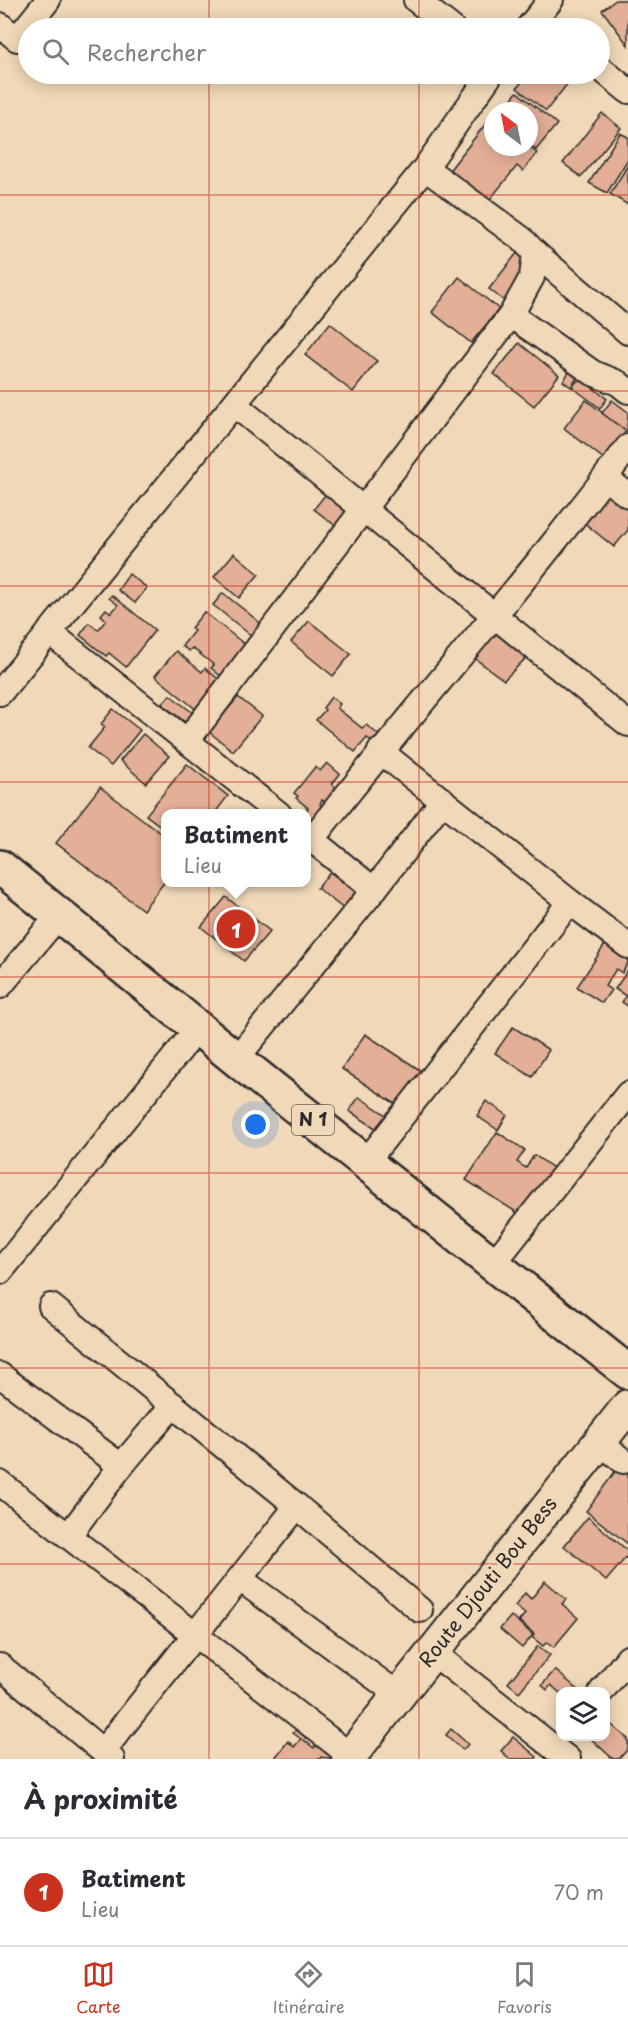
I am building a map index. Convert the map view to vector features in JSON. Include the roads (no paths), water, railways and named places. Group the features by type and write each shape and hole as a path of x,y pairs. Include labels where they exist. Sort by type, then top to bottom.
{"highway":[{"name":"N 1","path":"0,867 628,1372"}],"main road":[{"name":"Route Djouti Bou Bess","path":"350,1757 432,1652 612,1451 628,1406"}],"street":[{"path":"34,18 48,0"},
{"path":"416,0 439,18"},
{"path":"0,25 18,38"},
{"path":"610,76 628,91"},
{"path":"0,693 425,168 484,84"},
{"path":"425,168 522,239 535,253 628,332"},
{"path":"187,741 511,315 532,277 535,253"},
{"path":"511,315 593,373 618,383 628,391"},
{"path":"235,405 628,724"},
{"path":"311,835 494,615 628,447"},
{"path":"605,478 628,495"},
{"path":"50,632 274,809"},
{"path":"380,751 628,946"},
{"path":"236,1059 374,890 443,800"},
{"path":"311,839 374,890"},
{"path":"366,1162 570,902"},
{"path":"0,986 59,915"},
{"path":"2,1264 198,1028"},
{"path":"493,1264 628,1094"},
{"path":"51,1306 297,1506 420,1610"},
{"path":"0,1375 121,1466"},
{"path":"69,1535 121,1466 173,1405"},
{"path":"0,1483 350,1757"},
{"path":"0,1666 107,1755 196,1635 297,1506"},
{"path":"240,1579 399,1695"},
{"path":"432,1652 559,1751"},
{"path":"605,1687 628,1658"}],"place":[{"name":"Batiment","path":"236,929"}]}
